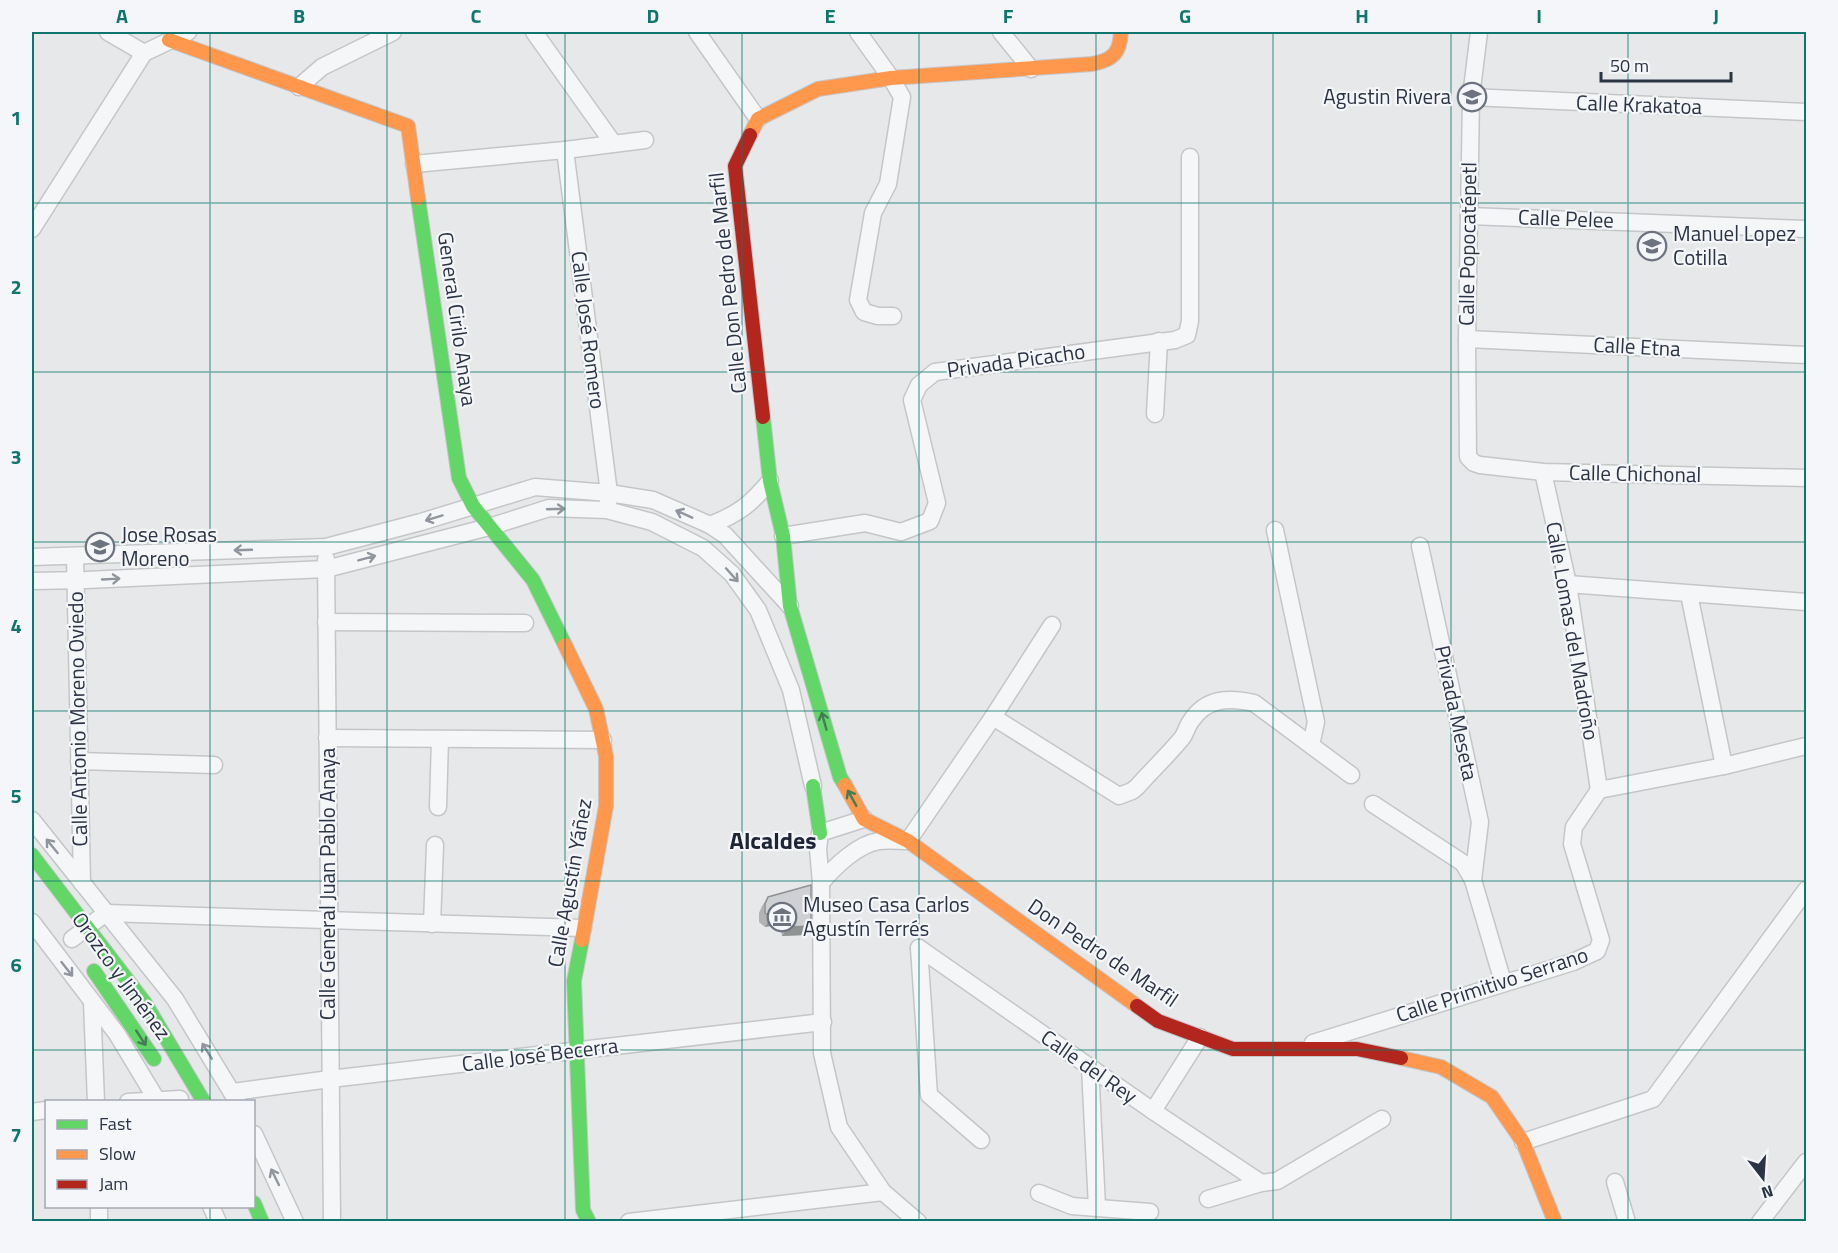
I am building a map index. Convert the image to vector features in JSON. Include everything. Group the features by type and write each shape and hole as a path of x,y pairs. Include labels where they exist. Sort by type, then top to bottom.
{"main road":[{"path":"758,119 818,89 891,78 1083,66 1100,62 1117,54 1121,48 1121,32"},
{"path":"170,40 299,87"},
{"name":"General Cirilo Anaya","path":"299,87 408,126 459,478 480,515"},
{"name":"Calle Don Pedro de Marfil","path":"758,119 735,166 770,481 783,536 790,606"},
{"name":"Calle Agustín Yáñez","path":"480,515 533,580 596,709 606,756 606,806 574,981 583,1210 589,1221"},
{"path":"790,606 840,777 864,819"},
{"path":"813,786 820,833"},
{"name":"Don Pedro de Marfil","path":"864,819 908,841 1158,1021 1233,1049 1357,1049 1441,1067 1492,1097 1523,1142 1555,1221"},
{"name":"Orozco y Jiménez","path":"32,855 145,1003 203,1100"},
{"name":"Orozco y Jiménez","path":"75,944 132,1024 162,1071"},
{"path":"255,1205 262,1221"}],"street":[{"path":"108,32 144,53"},
{"path":"33,224 144,53 188,32"},
{"path":"299,87 322,67 393,32"},
{"path":"534,32 613,143"},
{"path":"698,32 758,119"},
{"path":"858,32 902,97 888,184 873,213 858,300 864,312 878,316 893,316"},
{"path":"1001,32 1030,69"},
{"name":"Calle Popocatépetl","path":"1468,457 1467,339 1471,97 1479,32"},
{"name":"Calle Krakatoa","path":"1471,97 1806,112"},
{"path":"414,164 645,140"},
{"name":"Calle José Romero","path":"565,150 608,502"},
{"name":"Privada Picacho","path":"783,536 865,523 902,532 930,522 937,503 912,400 919,385 935,372 1184,337 1189,332 1191,321 1190,157"},
{"name":"Calle Pelee","path":"1469,216 1806,229"},
{"name":"Calle Etna","path":"1467,339 1806,355"},
{"path":"1155,414 1159,341"},
{"name":"Calle Chichonal","path":"1468,457 1480,465 1543,472 1806,478"},
{"name":"Calle Lomas del Madroño","path":"1543,472 1568,584 1599,790"},
{"path":"710,525 731,516 753,501 770,481"},
{"path":"32,581 326,568 480,515 535,487 608,502 703,548 732,574 758,610 791,690 813,786"},
{"path":"32,557 327,547 480,515 608,502 653,500 710,525 725,535 790,606"},
{"path":"1275,530 1317,722 1311,745"},
{"name":"Privada Meseta","path":"1420,546 1479,822 1473,880"},
{"name":"Calle General Juan Pablo Anaya","path":"327,547 332,1221"},
{"name":"Calle Antonio Moreno Oviedo","path":"75,556 82,883"},
{"path":"1568,584 1806,606"},
{"path":"1689,594 1724,766"},
{"path":"326,622 525,623"},
{"path":"820,883 836,866 856,851 878,841 908,841 993,717 1052,625"},
{"path":"993,717 1119,796 1137,787 1185,735 1199,711 1206,705 1220,700 1254,703 1351,775"},
{"path":"327,738 603,740"},
{"path":"438,807 440,739"},
{"path":"1599,790 1724,766 1806,746"},
{"path":"79,761 214,765"},
{"name":"Calle Primitivo Serrano","path":"1295,1049 1503,982 1573,962 1596,951 1601,940 1572,844 1574,827 1599,790"},
{"path":"1373,804 1463,863 1473,880 1503,982"},
{"path":"864,819 820,833 818,849 822,1053 839,1127 883,1192 918,1221"},
{"path":"32,820 175,999 235,1097"},
{"path":"432,924 435,845"},
{"path":"1523,1142 1653,1099 1806,890"},
{"path":"75,944 86,927 106,913 584,928"},
{"name":"Orozco y Jiménez","path":"32,922 117,1034 157,1100"},
{"name":"Calle del Rey","path":"981,1140 929,1095 920,948 1153,1111 1261,1183"},
{"path":"92,1002 96,1100"},
{"name":"Calle José Becerra","path":"235,1097 258,1090 330,1079 823,1022"},
{"path":"1153,1111 1200,1036"},
{"path":"1090,1067 1097,1208"},
{"path":"163,1100 178,1097"},
{"path":"1208,1199 1261,1183 1277,1181 1382,1119"},
{"path":"255,1136 295,1221"},
{"path":"1760,1221 1806,1161"},
{"path":"1615,1182 1627,1221"},
{"path":"629,1221 883,1192"},
{"path":"1039,1192 1072,1206 1150,1212"}],"building":[{"name":"Museo Casa Carlos Agustín Terrés","path":"811,885 811,926 788,927 787,915 771,918 765,913 768,897"}],"traffic: fast":[{"path":"418,198 459,478 473,506 533,580 565,645"},
{"path":"763,417 770,481 783,536 790,606 840,777 845,785"},
{"path":"813,786 820,833"},
{"path":"32,855 145,1003 203,1100"},
{"path":"582,940 574,981 583,1210 589,1222"},
{"path":"94,971 154,1059"},
{"path":"255,1205 262,1222"}],"traffic: slow":[{"path":"750,135 758,119 818,89 891,78 1092,64 1110,58 1114,54 1119,45 1121,32"},
{"path":"169,40 408,126 418,198"},
{"path":"565,645 596,709 606,756 606,806 582,940"},
{"path":"845,785 864,819 908,841 1137,1006"},
{"path":"1401,1058 1441,1067 1492,1097 1523,1142 1555,1222"}],"traffic: jam":[{"path":"750,135 735,166 763,417"},
{"path":"1137,1006 1158,1021 1233,1049 1357,1049 1401,1058"}],"place":[{"name":"Agustin Rivera","path":"1472,97"},
{"name":"Manuel Lopez Cotilla","path":"1652,246"},
{"name":"Jose Rosas Moreno","path":"100,547"},
{"name":"Museo Casa Carlos Agustín Terrés","path":"782,917"}],"district":[{"name":"Alcaldes","path":"773,841"}]}
